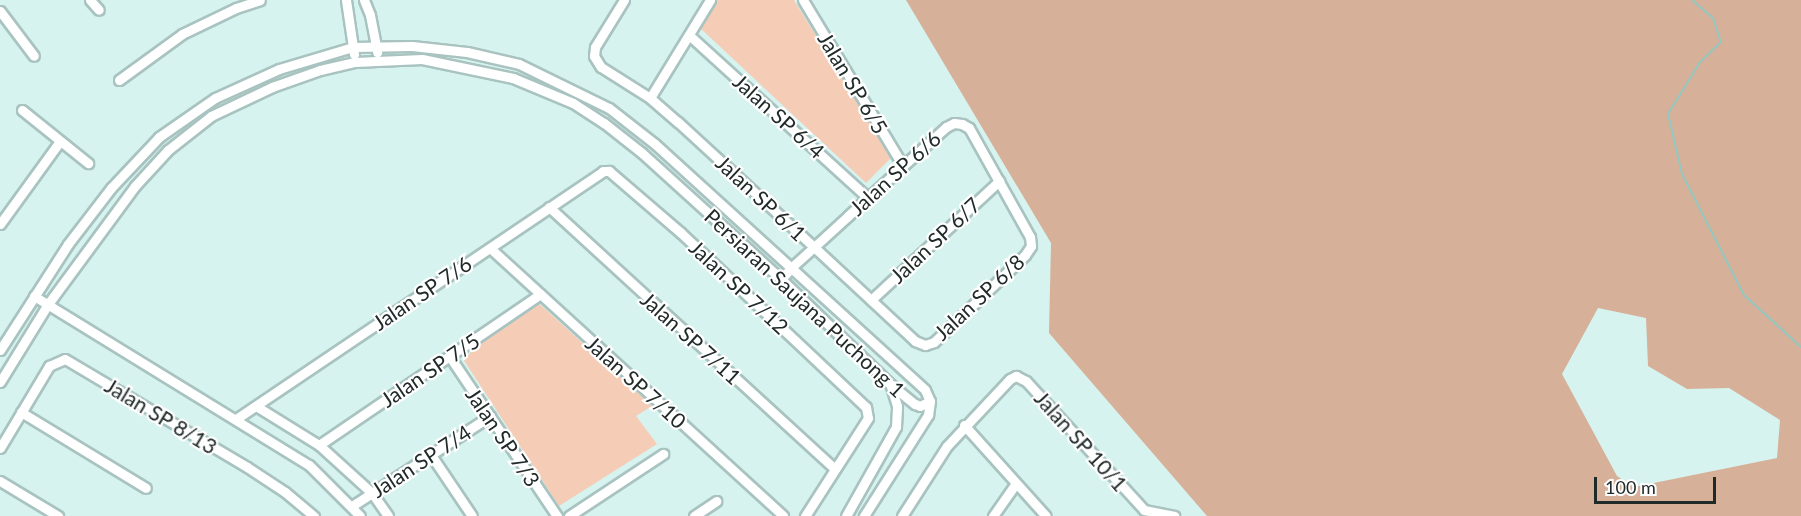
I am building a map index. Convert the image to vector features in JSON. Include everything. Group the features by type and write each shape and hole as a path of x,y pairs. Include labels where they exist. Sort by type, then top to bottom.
{"street":[{"path":"90,0 99,10"},
{"path":"119,81 182,34 236,8 260,0"},
{"path":"346,0 356,62"},
{"path":"364,0 377,45 378,60"},
{"name":"Jalan SP 6/1","path":"624,0 595,47 594,56 602,67 650,98 915,340 925,345"},
{"path":"650,98 711,0"},
{"name":"Jalan SP 6/5","path":"803,0 903,166"},
{"path":"0,11 34,56"},
{"name":"Jalan SP 6/4","path":"689,34 868,198"},
{"name":"Persiaran Saujana Puchong 1","path":"0,350 34,296 111,188 159,137 215,98 242,84 306,59 353,47 377,45 467,52 519,64 609,108 655,144 925,390 930,401 920,406 915,404 890,384 781,279 642,153 573,103 513,78 422,59 356,62 320,70 229,106 211,116 168,150 135,186 48,304 0,382"},
{"path":"22,110 88,163"},
{"name":"Jalan SP 6/6","path":"781,279 946,127 954,123 969,128 1030,237 1031,246"},
{"path":"0,224 60,141"},
{"name":"Jalan SP 7/6","path":"236,419 603,171 609,171"},
{"name":"Jalan SP 7/12","path":"609,171 680,232 866,407 868,418 834,468"},
{"name":"Jalan SP 6/7","path":"871,300 999,181"},
{"name":"Jalan SP 7/11","path":"549,207 834,468"},
{"name":"Jalan SP 6/8","path":"925,345 934,342 985,295 1031,246"},
{"name":"Jalan SP 7/10","path":"490,248 783,516"},
{"name":"Jalan SP 7/5","path":"319,445 540,294"},
{"path":"34,296 309,465 360,516"},
{"name":"Jalan SP 7/3","path":"450,357 556,516"},
{"name":"Jalan SP 8/13","path":"0,448 49,366 59,360 70,361 256,473 285,492 314,516"},
{"name":"Jalan SP 10/1","path":"964,425 1010,379 1016,376 1026,381 1143,513"},
{"path":"846,516 896,427 897,406 890,384"},
{"path":"864,516 928,415 930,401"},
{"path":"256,406 319,445 372,493 388,516"},
{"path":"21,412 146,488"},
{"name":"Jalan SP 7/4","path":"352,506 490,416"},
{"path":"902,516 947,446 964,425 1046,516"},
{"path":"569,516 663,454"},
{"path":"431,455 472,516"},
{"path":"805,516 834,468"},
{"path":"0,481 58,516"},
{"path":"993,516 1015,484"},
{"path":"694,516 716,501"},
{"path":"1143,513 1174,516"}],"shaded area":[{"path":"716,0 794,0 891,158 866,183 700,28"},
{"path":"906,0 1801,0 1801,516 1207,516 1049,333 1051,243","holes":["1598,308 1646,318 1648,366 1687,389 1729,388 1780,420 1777,458 1634,487 1617,476 1562,374"]},
{"path":"534,299 652,406 636,416 657,444 559,506 463,359"}],"waterway":[{"path":"1692,0 1713,18 1721,42 1700,62 1668,114 1682,174 1744,295 1801,347"}]}
